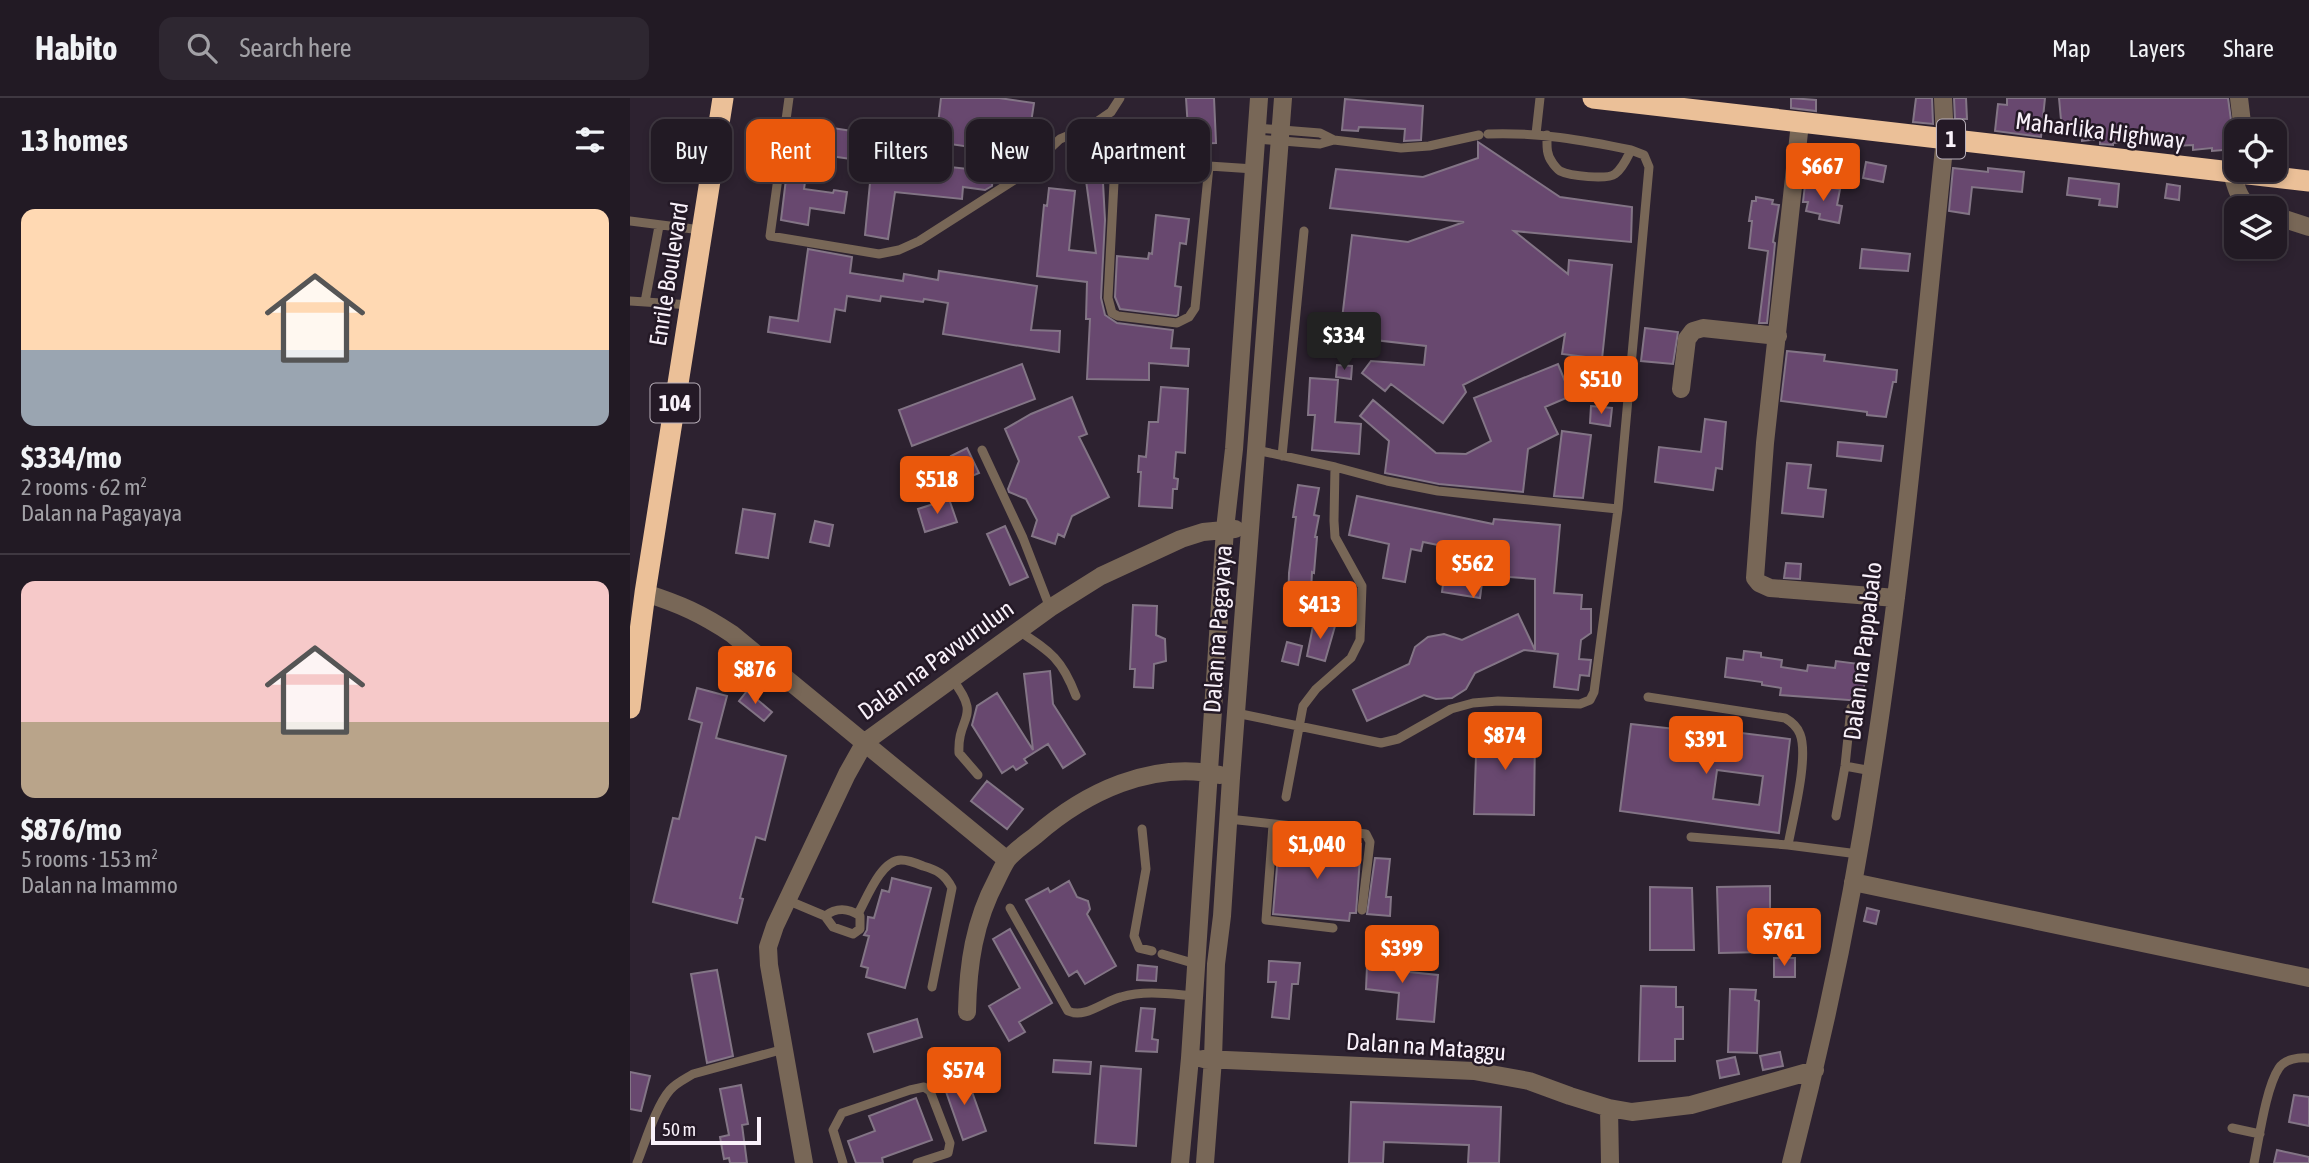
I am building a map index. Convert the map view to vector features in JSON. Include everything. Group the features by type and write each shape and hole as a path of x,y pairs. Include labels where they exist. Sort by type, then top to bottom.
{"highway":[{"name":"Maharlika Highway","path":"1593,98 1676,103 1800,123 2224,171"},
{"name":"Enrile Boulevard","path":"630,708 636,620 645,593 703,230 720,103"},
{"name":"Maharlika Highway","path":"2287,178 2309,181"}],"street":[{"name":"Dalan na Pagayaya","path":"1181,1163 1195,996 1225,529 1235,435 1259,98"},
{"name":"Dalan na Pagayaya","path":"1205,1163 1213,1059 1216,964 1222,916 1283,98"},
{"name":"Dalan na Pappabalo","path":"1791,1163 1815,1070 1853,882 1872,771 1896,598 1945,139 1943,98"},
{"path":"2239,98 2242,119"},
{"path":"1800,123 1765,443 1755,578 1770,588 1896,598"},
{"path":"2287,220 2309,227"},
{"path":"1681,388 1687,339 1693,331 1703,328 1778,336"},
{"name":"Dalan na Pavvurulun","path":"804,1163 768,947 775,926 847,774 865,742 1050,608 1101,576 1181,539 1203,532 1250,530"},
{"path":"645,593 681,604 704,615 732,634 1007,860"},
{"path":"967,1012 968,982 976,930 1007,860 1047,825 1074,806 1114,785 1145,776 1209,773 1231,778"},
{"path":"1853,882 2309,978"},
{"name":"Dalan na Mataggu","path":"1190,1058 1474,1071 1529,1081 1609,1108 1632,1112 1690,1105 1815,1070"},
{"path":"1609,1108 1610,1163"}],"lane":[{"path":"789,98 770,236 879,254 899,250 919,241 973,207 1022,175 1060,139 1089,127 1111,112 1120,98"},
{"path":"1536,134 1540,98"},
{"path":"1236,713 1381,743 1398,739 1451,709 1473,703 1586,703 1594,692 1618,509 1649,167 1644,155 1631,150 1536,134 1483,134 1416,148 1401,148 1334,141 1320,144 1281,135 1256,133"},
{"path":"1547,135 1546,151 1551,161 1559,170 1579,174 1614,176 1631,150"},
{"path":"1209,166 1195,308 1189,317 1177,323 1112,313 1108,298 1114,182 1130,170 1209,166"},
{"path":"1210,166 1254,169"},
{"path":"630,221 703,230"},
{"path":"645,302 659,226"},
{"path":"1282,456 1304,231"},
{"path":"630,301 691,305"},
{"path":"982,450 1023,538 1050,608"},
{"path":"1256,450 1438,491 1618,509"},
{"path":"1286,797 1303,706 1308,698 1351,658 1360,639 1362,586 1335,537 1335,467"},
{"path":"1019,631 1048,650 1060,662 1076,696"},
{"path":"953,678 965,695 968,708 959,752 978,775"},
{"path":"1648,697 1785,719 1794,724 1800,732 1803,745 1802,769 1788,845"},
{"path":"1836,816 1851,708"},
{"path":"1845,766 1872,771"},
{"path":"1229,819 1366,834 1370,842 1362,910"},
{"path":"1273,825 1266,920 1333,928"},
{"path":"1142,829 1146,869 1134,936 1139,948 1152,951"},
{"path":"1691,837 1858,853"},
{"path":"858,914 885,867 895,861 904,860 937,870 947,878 952,888 932,987"},
{"path":"788,900 825,916 833,927 853,934 860,929 862,920 858,914 844,909 825,916"},
{"path":"1010,908 1068,1011 1077,1014 1087,1012 1119,997 1130,995 1154,993 1195,996"},
{"path":"1162,954 1196,964"},
{"path":"637,1163 662,1102 670,1090 681,1081 693,1074 784,1049"},
{"path":"2255,1163 2272,1086 2280,1067 2294,1059 2309,1058"},
{"path":"843,1163 834,1130 842,1113 924,1087 930,1091 950,1149 947,1153 917,1163"},
{"path":"2232,1128 2260,1134"}],"building":[{"path":"941,98 999,98 1034,103 1032,119 966,119 966,146 952,144 952,119 939,119"},
{"path":"1186,98 1214,98 1216,143 1210,143 1210,119 1187,119"},
{"path":"1791,98 1816,100 1816,111 1791,108"},
{"path":"1916,98 1932,98 1933,124 1913,122"},
{"path":"1954,98 1966,98 1967,119 1955,119"},
{"path":"2007,98 2045,98 2041,137 1995,131 1998,104 2007,105"},
{"path":"2059,98 2228,98 2231,119 2224,119 2224,150 2212,151 2212,148 2193,150 2193,145 2176,146 2175,137 2167,138 2167,133 2140,136 2140,140 2113,145 2100,144 2100,139 2082,141 2081,129 2062,131"},
{"path":"1345,99 1423,106 1421,140 1404,141 1405,129 1359,127 1358,131 1342,130"},
{"path":"835,128 849,131 849,159 835,157"},
{"path":"1478,142 1560,197 1632,207 1631,242 1514,231 1568,274 1569,260 1612,265 1602,359 1562,354 1565,334 1463,385 1466,392 1443,423 1391,384 1385,391 1362,373 1371,361 1424,365 1426,346 1340,336 1352,235 1408,242 1464,222 1330,208 1336,169 1423,177 1478,158"},
{"path":"1866,162 1886,166 1883,182 1863,178"},
{"path":"952,167 966,169 966,182 992,182 992,186 985,190 963,187 962,199 895,192 888,239 865,235 870,182 952,182"},
{"path":"1953,168 2024,172 2022,192 1972,187 1969,214 1949,211"},
{"path":"2069,178 2119,184 2117,207 2099,205 2100,199 2067,195"},
{"path":"786,182 805,182 804,189 847,192 844,213 810,208 808,225 781,220"},
{"path":"1086,182 1103,182 1105,220 1101,298 1105,315 1117,323 1173,330 1171,348 1189,349 1188,366 1149,363 1149,380 1087,379 1090,319 1086,319 1087,282 1037,276 1044,205 1047,206 1049,188 1075,191 1069,250 1096,253"},
{"path":"2167,184 2180,186 2179,200 2165,198"},
{"path":"1805,185 1827,190 1827,187 1840,189 1837,205 1842,206 1839,223 1819,219 1820,214 1806,211 1808,202 1803,202"},
{"path":"1756,197 1773,200 1772,204 1779,205 1773,242 1767,323 1759,323 1768,251 1749,248 1752,221 1749,221 1752,201 1756,201"},
{"path":"1156,215 1189,219 1186,244 1180,243 1175,286 1181,287 1176,316 1120,309 1115,297 1117,256 1148,259 1149,253 1152,254"},
{"path":"808,249 852,257 850,273 903,281 904,274 938,280 939,271 1037,286 1031,330 1060,331 1059,352 943,334 948,303 881,296 880,301 847,296 845,311 835,309 830,342 768,332 770,317 798,321"},
{"path":"1862,249 1910,254 1908,271 1860,268"},
{"path":"1645,328 1678,332 1673,364 1641,361"},
{"path":"1787,351 1825,355 1824,361 1897,370 1886,417 1781,401"},
{"path":"1022,364 1035,399 912,446 899,410"},
{"path":"1558,364 1571,396 1545,407 1558,434 1528,449 1523,492 1439,484 1385,473 1389,441 1360,416 1373,400 1436,453 1466,454 1491,441 1474,398"},
{"path":"1337,365 1352,366 1351,379 1336,377"},
{"path":"1310,378 1338,380 1335,422 1361,424 1359,454 1312,450 1315,415 1308,415"},
{"path":"1161,387 1188,389 1185,453 1176,452 1174,478 1178,479 1177,489 1173,489 1172,508 1139,506 1139,456 1146,457 1149,422 1158,422"},
{"path":"1072,397 1087,434 1079,437 1109,497 1072,516 1064,537 1058,534 1055,544 1032,536 1037,520 1026,499 1009,492 1019,461 1005,429 1031,414"},
{"path":"1591,406 1612,408 1610,426 1590,423"},
{"path":"1705,419 1726,422 1722,469 1716,468 1713,490 1655,482 1659,447 1701,452"},
{"path":"1562,431 1591,435 1583,498 1554,496"},
{"path":"1838,442 1883,446 1881,461 1837,456"},
{"path":"967,448 979,473 963,480 951,456"},
{"path":"1787,463 1811,465 1808,488 1826,490 1823,517 1782,513"},
{"path":"1298,485 1319,488 1314,515 1319,516 1310,612 1288,611 1289,573 1296,517 1293,517"},
{"path":"1357,496 1493,524 1494,519 1560,525 1554,593 1582,595 1581,609 1591,609 1591,633 1581,640 1579,659 1591,660 1589,676 1580,675 1578,690 1554,687 1558,654 1524,650 1475,673 1466,689 1452,698 1436,699 1424,695 1367,721 1353,690 1409,664 1415,647 1428,637 1444,634 1462,640 1518,614 1535,650 1535,579 1483,575 1480,598 1442,592 1448,547 1423,542 1421,551 1411,549 1405,582 1383,578 1389,544 1349,535"},
{"path":"949,499 957,522 925,532 918,509"},
{"path":"743,509 775,514 768,558 736,553"},
{"path":"815,521 833,525 829,546 810,542"},
{"path":"1005,526 1028,577 1010,585 987,534"},
{"path":"1786,563 1801,564 1800,579 1784,578"},
{"path":"1133,605 1157,606 1156,635 1165,639 1166,661 1154,664 1153,688 1134,687 1135,669 1130,669"},
{"path":"1314,621 1335,626 1325,661 1307,656"},
{"path":"1287,642 1302,646 1298,665 1282,661"},
{"path":"1744,651 1782,660 1781,667 1807,671 1808,665 1835,668 1836,661 1867,665 1862,701 1780,695 1781,688 1762,685 1762,682 1725,677 1727,658 1743,660"},
{"path":"1050,671 1053,704 1085,754 1063,768 1048,744 1024,759 1027,763 1016,770 1013,766 1002,773 972,725 977,706 997,693 1033,750 1024,674"},
{"path":"697,688 727,696 716,738 786,756 765,840 756,837 740,898 743,899 737,923 653,902 673,818 679,819 702,723 689,719"},
{"path":"747,691 772,712 764,721 739,701"},
{"path":"1631,724 1684,730 1685,726 1790,739 1779,833 1620,811","holes":["1717,770 1763,776 1759,805 1713,799"]},
{"path":"1477,727 1535,733 1534,815 1474,814"},
{"path":"987,781 1023,809 1007,829 971,801"},
{"path":"1338,842 1361,844 1356,913 1350,913 1349,921 1273,914 1279,843 1337,850"},
{"path":"1375,858 1390,859 1386,897 1391,897 1390,916 1367,914"},
{"path":"892,878 931,888 905,988 866,977 868,968 861,966 869,936 864,935 868,917 874,918 882,890 889,892"},
{"path":"1069,881 1077,897 1088,901 1090,909 1087,914 1116,966 1085,984 1077,971 1069,976 1026,900 1048,888 1050,892"},
{"path":"1770,886 1770,928 1764,928 1764,952 1719,953 1717,887"},
{"path":"1650,887 1692,888 1694,950 1650,950"},
{"path":"1867,908 1879,911 1876,924 1864,921"},
{"path":"1010,929 1052,1003 1019,1022 1025,1032 1009,1041 989,1006 1020,988 993,939"},
{"path":"1368,943 1392,945 1390,970 1438,975 1434,1022 1397,1019 1399,993 1366,989"},
{"path":"1774,958 1795,958 1795,977 1774,977"},
{"path":"1269,961 1300,963 1298,984 1292,984 1289,1019 1272,1017 1276,982 1268,982"},
{"path":"1138,965 1157,967 1156,981 1137,980"},
{"path":"717,970 733,1056 707,1063 691,974"},
{"path":"1641,986 1676,987 1676,1007 1683,1007 1683,1039 1675,1039 1675,1061 1639,1061"},
{"path":"1730,989 1756,990 1755,1000 1759,1001 1757,1053 1728,1052"},
{"path":"1141,1008 1155,1009 1152,1039 1158,1040 1157,1052 1136,1051"},
{"path":"917,1019 922,1037 874,1052 868,1034"},
{"path":"1780,1052 1783,1066 1763,1070 1760,1056"},
{"path":"1735,1057 1739,1074 1720,1078 1717,1061"},
{"path":"1054,1060 1091,1062 1090,1074 1053,1072"},
{"path":"1101,1066 1141,1069 1136,1146 1095,1143"},
{"path":"630,1072 650,1076 641,1111 630,1109"},
{"path":"966,1075 986,1131 963,1140 943,1083"},
{"path":"741,1085 748,1124 742,1125 747,1163 730,1163 729,1158 724,1159 720,1137 729,1135 720,1089"},
{"path":"2294,1095 2309,1097 2309,1126 2289,1122"},
{"path":"916,1098 932,1140 882,1158 883,1163 856,1163 848,1141 875,1131 869,1116"},
{"path":"1351,1102 1501,1107 1499,1163 1468,1163 1469,1145 1384,1142 1383,1163 1349,1163"},
{"path":"2277,1150 2309,1157 2309,1163 2274,1163"}]}
